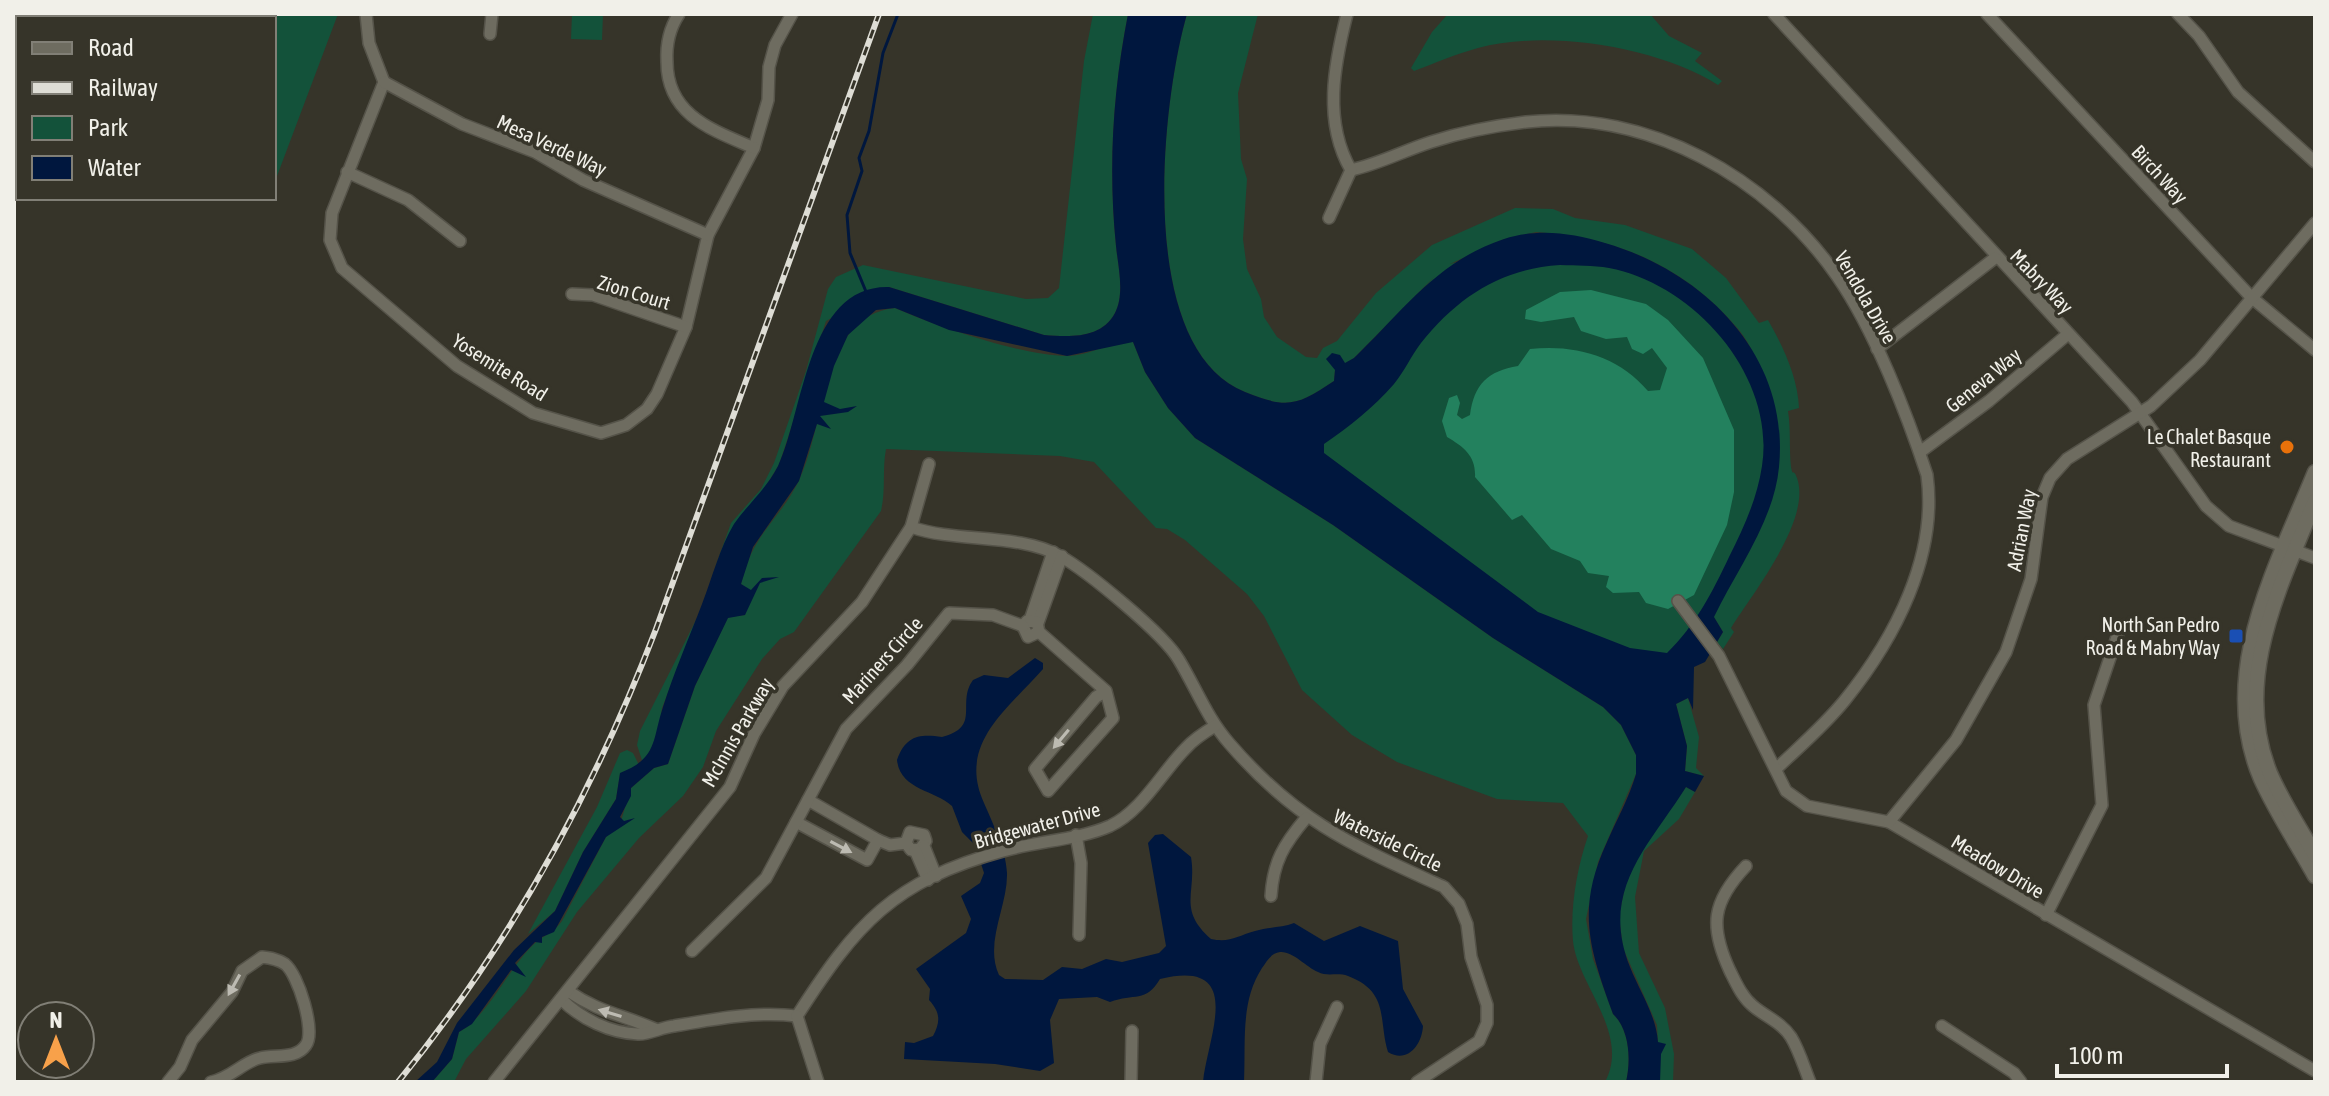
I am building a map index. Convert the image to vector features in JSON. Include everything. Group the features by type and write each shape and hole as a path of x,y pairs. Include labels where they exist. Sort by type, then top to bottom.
{"street":[{"path":"366,14 371,52 384,82"},
{"path":"490,34 492,14"},
{"path":"679,14 666,46 667,79 677,102 699,124 754,148"},
{"name":"Yosemite Road","path":"384,82 332,213 330,240 342,268 457,366 533,413 601,433 626,425 647,409 657,394 686,327 708,235 754,148 768,100 769,67 775,45 792,14"},
{"path":"1329,218 1351,170 1336,140 1334,106 1335,59 1347,14"},
{"name":"Mabry Way","path":"1774,14 2140,413 2206,506 2229,526 2289,551 2315,558"},
{"name":"Birch Way","path":"1987,14 2251,297 2315,350"},
{"path":"2178,14 2199,36 2238,92 2315,162"},
{"name":"Mesa Verde Way","path":"384,82 462,124 535,152 583,180 708,235"},
{"name":"Vendola Drive","path":"1351,170 1482,128 1529,122 1595,124 1675,145 1718,165 1767,198 1811,243 1839,278 1877,349 1920,452 1930,497 1923,552 1906,602 1874,661 1843,702 1776,769"},
{"path":"347,172 408,200 460,241"},
{"name":"Adrian Way","path":"1889,822 1956,740 2006,652 2031,579 2042,497 2050,478 2067,459 2140,413 2200,360 2315,223"},
{"path":"1877,349 1995,258"},
{"name":"Zion Court","path":"572,294 593,295 686,327"},
{"name":"Geneva Way","path":"1920,452 1989,401 2068,334"},
{"name":"McInnis Parkway","path":"494,1082 730,787 754,734 783,686 862,602 911,527 929,464"},
{"path":"2315,472 2268,615 2256,674 2259,737 2270,774 2315,855"},
{"path":"2315,501 2289,551 2251,639 2246,707 2249,738 2261,778 2315,876"},
{"name":"Waterside Circle","path":"911,527 941,536 1028,545 1058,554 1172,649 1215,726 1268,786 1306,818 1340,839 1444,887 1459,904 1467,924 1471,957 1487,1005 1487,1023 1479,1041 1417,1082"},
{"path":"1033,625 1058,554"},
{"name":"Meadow Drive","path":"1678,601 1719,656 1786,791 1807,806 1889,822 2315,1071"},
{"name":"Mariners Circle","path":"692,951 766,878 846,729 907,665 949,613 993,615 1033,625 1106,691"},
{"path":"2046,915 2102,805 2094,705 2118,634"},
{"path":"1106,691 1113,718 1048,791 1035,769 1096,697 1106,691"},
{"name":"Bridgewater Drive","path":"797,1016 835,956 862,923 897,896 932,878 1002,851 1110,826 1132,810 1187,746 1215,726"},
{"path":"808,800 878,840 890,845 915,847 932,878"},
{"path":"1271,896 1273,868 1279,854 1306,818"},
{"path":"796,822 867,860 878,840"},
{"path":"1076,835 1081,863 1079,935"},
{"path":"1746,866 1727,887 1717,908 1719,948 1740,991 1751,1005 1778,1022 1791,1037 1810,1082"},
{"path":"168,1082 180,1067 192,1040 232,992 250,963 262,957 284,964 294,974 311,1029 307,1044 296,1053 256,1059 226,1079 211,1082"},
{"path":"565,995 609,1015 631,1018 655,1029 771,1013 797,1016 818,1082"},
{"path":"1316,1082 1320,1044 1337,1007"},
{"path":"1942,1026 2014,1073 2021,1082"},
{"path":"1131,1082 1132,1031"}],"green space":[{"path":"338,14 276,179 276,16 206,16"},
{"path":"572,14 603,14 602,40 571,39"},
{"path":"1093,14 1128,14 1113,130 1112,188 1120,289 1115,313 1102,328 1093,332 1074,336 1044,335 889,287 826,321 779,465 762,492 734,525 715,568 731,523 761,489 774,463 806,371 828,289 836,277 863,265 1026,299 1048,298 1059,288 1084,61"},
{"path":"1187,14 1258,14 1238,93 1241,159 1247,179 1243,239 1247,269 1261,299 1264,317 1277,337 1306,357 1317,358 1323,348 1337,341 1376,293 1432,245 1515,208 1553,209 1575,218 1625,225 1692,249 1726,278 1759,323 1768,320 1789,362 1796,385 1799,408 1788,411 1791,467 1797,478 1799,495 1796,514 1778,556 1731,628 1734,632 1723,649 1717,642 1723,632 1715,619 1653,692 1424,575 1293,433 1435,276 1354,358 1335,370 1334,381 1301,400 1282,403 1245,392 1210,367 1186,327 1171,277 1165,220 1165,161 1178,54","holes":["1536,232 1566,235 1648,259 1696,289 1743,336 1767,384 1693,291 1562,236 1450,264 1502,240"]},
{"path":"1448,14 1650,14 1669,36 1702,53 1695,61 1722,81 1718,85 1665,61 1634,52 1568,41 1536,40 1470,50 1414,71 1411,68 1432,32"},
{"path":"1591,290 1646,304 1668,320 1703,358 1734,430 1734,492 1727,525 1694,595 1668,609 1646,603 1639,592 1613,593 1606,587 1609,576 1588,573 1580,561 1551,549 1522,515 1512,520 1475,477 1471,458 1447,437 1442,421 1449,398 1457,395 1460,403 1457,415 1462,419 1470,415 1475,395 1484,381 1498,371 1518,366 1530,349 1563,349 1595,355 1624,369 1648,391 1660,390 1667,368 1652,348 1643,354 1632,349 1627,337 1606,339 1581,331 1574,317 1541,322 1525,319 1526,310 1560,292"},
{"path":"895,308 980,339 1026,351 1067,356 1133,342 1145,372 1168,408 1195,438 1333,525 1493,638 1603,707 1621,725 1636,755 1636,774 1598,862 1586,919 1593,959 1613,1014 1626,1037 1629,1055 1626,1082 1605,1082 1611,1064 1612,1046 1573,941 1574,901 1588,836 1563,803 1497,799 1397,762 1352,735 1302,690 1264,616 1247,594 1185,540 1167,529 1156,528 1094,462 1060,456 886,449 881,511 794,632 780,639 762,659 716,731 703,767 683,796 639,838 577,912 526,991 466,1059 454,1082 432,1082 452,1059 459,1032 489,1004 533,945 562,921 606,837 621,821 631,788 654,768 668,764 695,686 728,617 745,615 748,590 741,584 746,566 760,538 800,478 840,348 864,319"},
{"path":"697,618 662,708 658,738 643,763 637,745 640,731"},
{"path":"1688,698 1699,737 1696,768 1704,776 1685,771 1687,746 1676,704"},
{"path":"627,750 633,753 639,765 620,774 616,799 583,852 555,911 528,934 597,807 620,753"},
{"path":"1686,787 1695,792 1679,819 1644,851 1635,897 1639,953 1665,1008 1674,1054 1673,1082 1660,1082 1657,1025 1623,948 1619,916 1625,886 1640,851"}],"water":[{"path":"1128,14 1187,14 1170,105 1165,162 1165,220 1171,277 1186,327 1210,367 1245,392 1282,403 1310,396 1334,381 1335,370 1326,359 1332,353 1340,355 1345,363 1354,358 1422,289 1459,260 1504,239 1542,233 1567,234 1605,243 1642,256 1676,275 1707,297 1734,324 1755,355 1771,389 1779,427 1776,487 1762,526 1714,617 1723,632 1705,662 1694,667 1693,710 1688,698 1676,704 1687,746 1685,771 1704,776 1695,792 1686,787 1644,850 1632,870 1620,915 1622,940 1630,967 1651,1013 1658,1042 1666,1044 1661,1054 1660,1082 1626,1082 1629,1055 1626,1037 1613,1014 1592,948 1589,928 1591,888 1597,866 1636,774 1636,755 1621,725 1603,707 1493,638 1333,525 1195,438 1168,408 1145,372 1133,342 1067,356 949,330 895,308 876,310 848,335 834,366 824,402 840,409 857,406 848,412 820,416 831,429 817,424 799,481 753,547 741,584 751,590 762,578 779,577 760,583 745,615 728,618 695,686 668,764 654,768 631,788 631,796 620,817 624,821 635,818 606,837 554,932 542,937 542,943 535,942 515,963 526,977 511,970 472,1024 459,1032 452,1059 432,1082 415,1082 437,1062 457,1023 514,950 555,911 583,852 616,799 620,773 641,761 652,747 672,681 724,543 734,524 778,466 812,355 825,328 841,306 862,292 889,287 1044,335 1064,336 1102,328 1115,313 1120,289 1112,158","holes":["1560,265 1609,268 1641,277 1671,293 1723,339 1742,368 1756,399 1763,432 1762,466 1753,501 1710,595 1695,620 1667,653 1630,648 1538,612 1324,453 1324,444 1386,393 1421,343 1466,299 1482,288 1519,272"]},
{"path":"1035,658 1043,663 1043,669 990,729 981,745 977,763 977,782 1004,855 1007,873 995,937 995,963 999,975 1005,979 1043,980 1062,967 1082,969 1106,959 1122,962 1159,953 1166,946 1148,843 1155,835 1163,834 1191,857 1191,909 1194,919 1211,939 1229,940 1294,923 1324,941 1360,926 1398,941 1403,989 1423,1026 1420,1040 1412,1051 1401,1056 1388,1052 1380,1008 1371,990 1344,975 1313,970 1290,954 1280,952 1266,963 1250,995 1244,1082 1203,1082 1216,1006 1213,991 1204,980 1187,976 1160,979 1155,987 1144,994 1110,1002 1097,997 1059,999 1050,1020 1054,1063 1040,1071 995,1064 904,1059 905,1042 914,1043 933,1036 938,1021 929,1000 930,989 916,969 966,933 971,919 961,896 980,883 984,873 975,845 962,832 952,806 911,784 904,778 897,760 909,741 927,736 942,737 961,727 965,721 968,689 973,680 984,675 1008,678"}],"waterway":[{"path":"867,294 850,253 847,215 862,171 859,158 869,131 883,53 898,14"}],"railway":[{"path":"398,1082 477,977 512,922 576,809 605,750 656,629 879,14"}],"place":[{"name":"Le Chalet Basque Restaurant","path":"2287,447"},
{"name":"North San Pedro Road & Mabry Way","path":"2236,636"}]}
